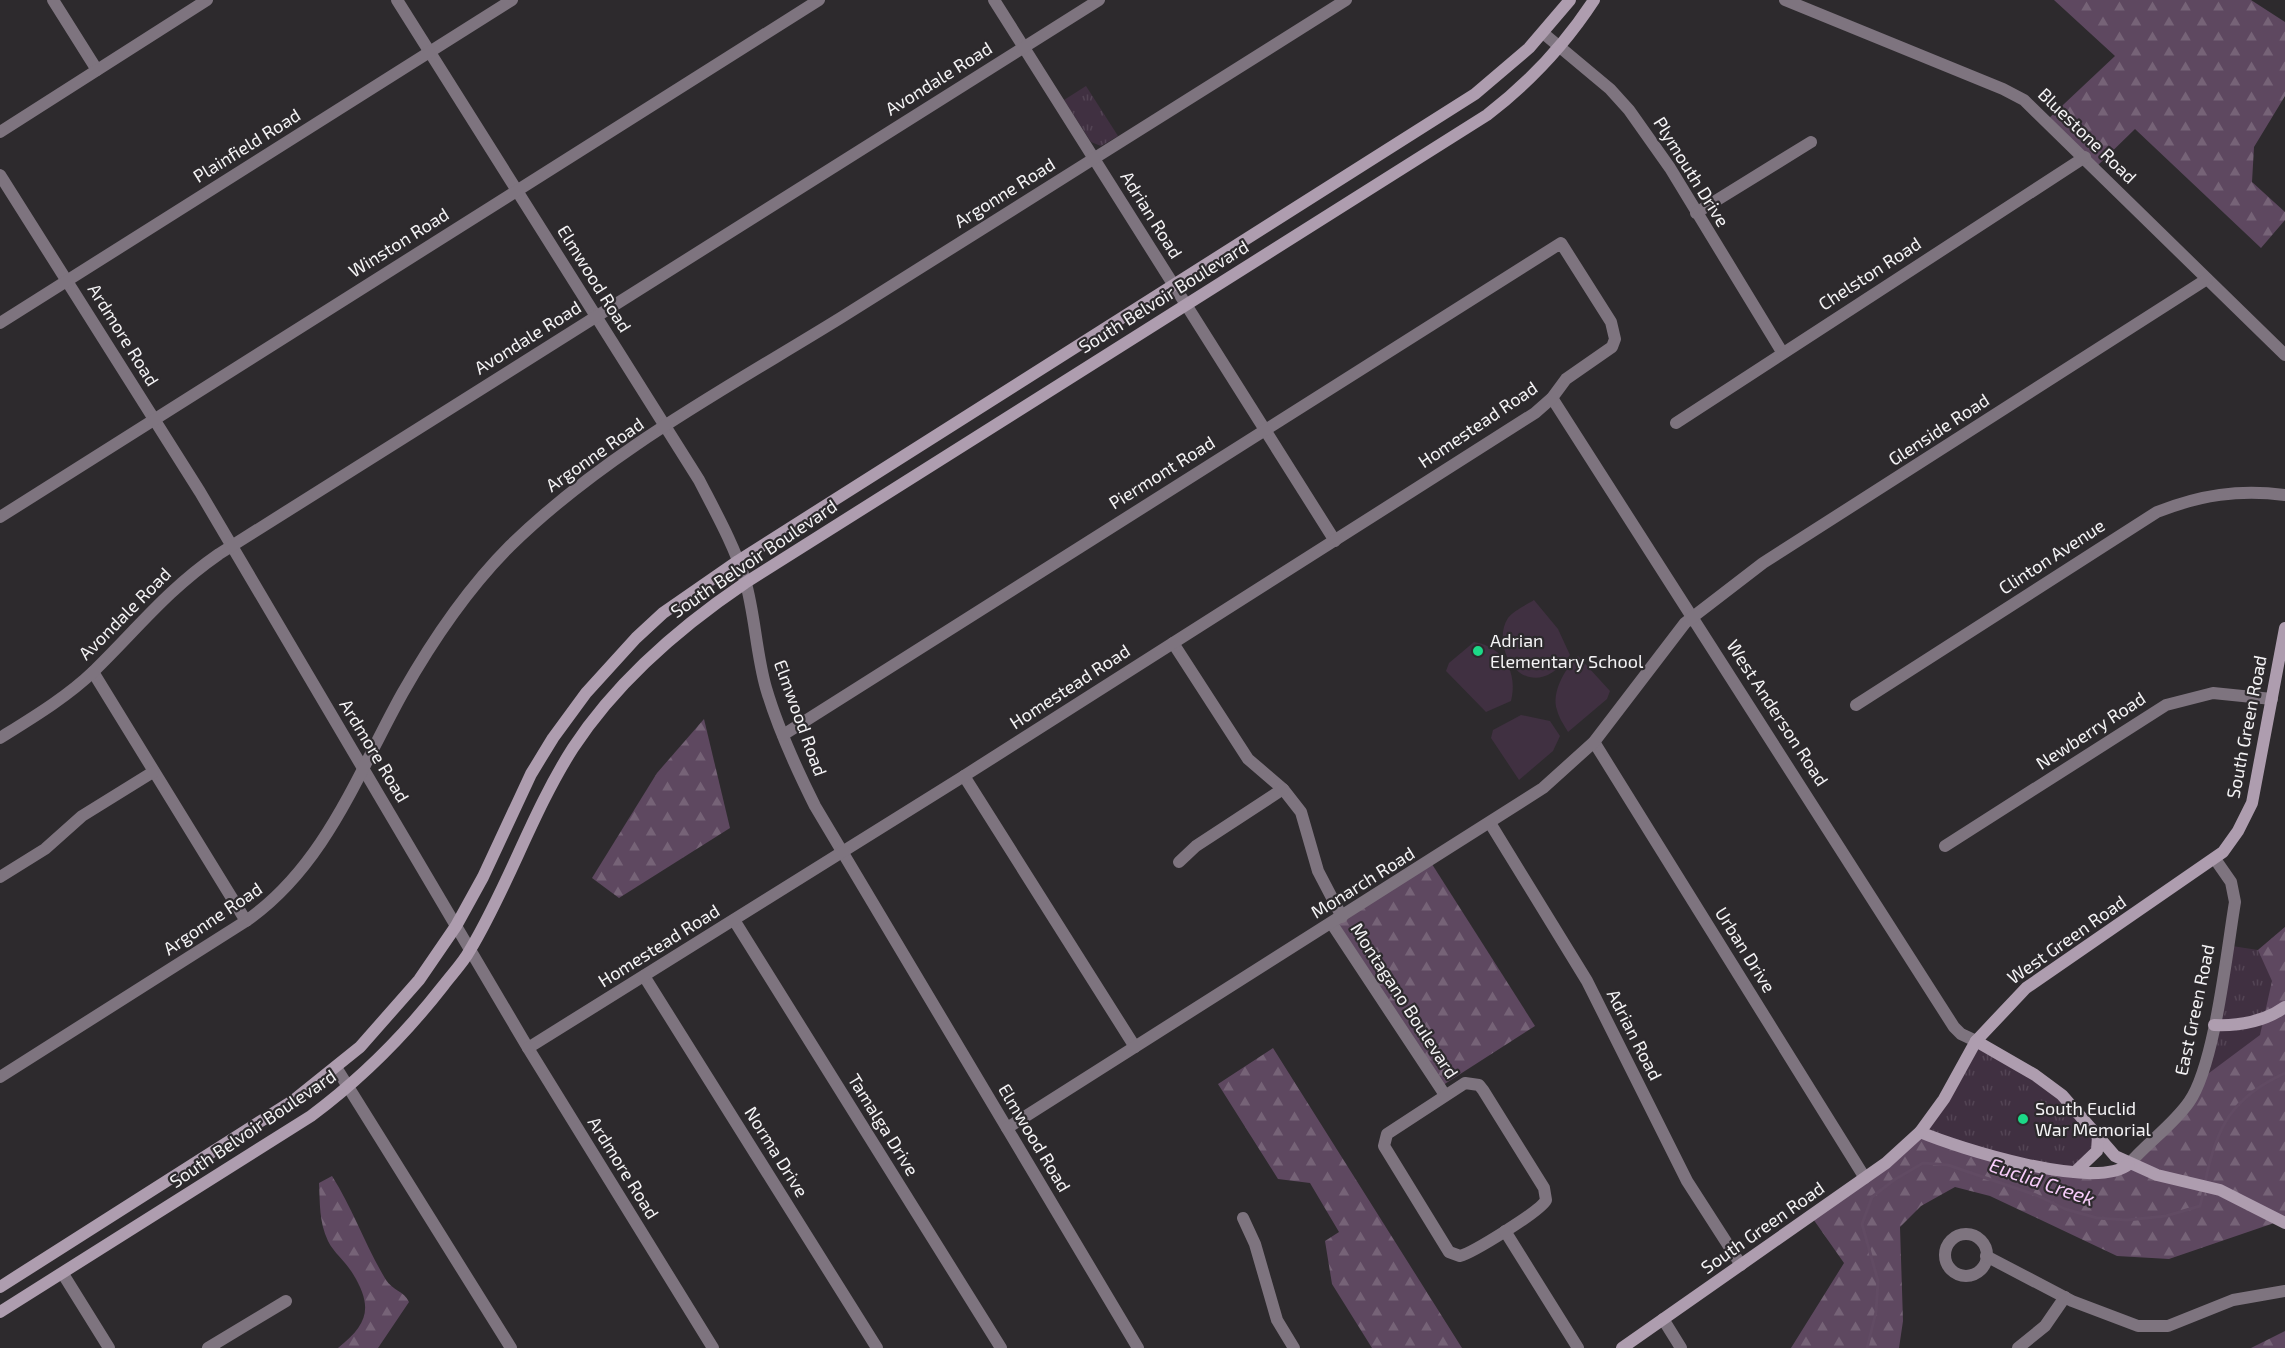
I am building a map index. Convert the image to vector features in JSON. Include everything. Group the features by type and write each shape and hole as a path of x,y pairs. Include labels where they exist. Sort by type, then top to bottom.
{"street":[{"path":"53,0 97,70"},
{"path":"0,132 207,0"},
{"name":"Elmwood Road","path":"397,0 667,426 716,511 745,582 766,689 783,735 815,806 1138,1348"},
{"name":"Plainfield Road","path":"0,323 512,0"},
{"name":"Winston Road","path":"0,517 819,0"},
{"name":"Adrian Road","path":"994,0 1172,285 1266,428 1335,541"},
{"name":"Avondale Road","path":"0,738 48,708 93,672 169,592 232,547 1099,0"},
{"name":"Argonne Road","path":"0,1077 271,904 312,858 335,822 434,642 472,590 501,557 556,504 667,426 1346,0"},
{"name":"South Belvoir Boulevard","path":"0,1287 249,1131 337,1069 373,1034 419,980 456,926 483,877 531,774 553,738 586,693 636,638 663,613 738,561 1475,94 1510,67 1543,33 1570,0"},
{"name":"South Belvoir Boulevard","path":"0,1312 311,1116 350,1087 387,1053 470,951 554,779 594,719 674,635 745,582 1487,115 1529,82 1560,47 1594,0"},
{"name":"Bluestone Road","path":"1785,0 2002,88 2024,100 2085,157 2285,356"},
{"name":"Plymouth Drive","path":"1543,33 1610,89 1652,140 1782,352"},
{"path":"1696,213 1811,142"},
{"name":"Chelston Road","path":"1676,423 2085,157"},
{"name":"Ardmore Road","path":"0,175 155,419 528,1048 713,1348"},
{"name":"Piermont Road","path":"783,735 1561,243 1611,322 1615,339"},
{"name":"Glenside Road","path":"1693,615 1763,564 2207,279"},
{"name":"Homestead Road","path":"528,1048 964,776 1535,413 1552,398 1566,379 1606,354 1615,339"},
{"name":"West Anderson Road","path":"1552,398 1693,615 1954,1027 1961,1034 1976,1041"},
{"name":"Clinton Avenue","path":"1856,705 2157,512 2188,501 2222,493 2250,491 2285,495"},
{"name":"Monarch Road","path":"1007,1128 1543,788 1594,742 1693,615"},
{"name":"South Green Road","path":"2215,859 2238,831 2252,803 2285,628"},
{"name":"Montagano Boulevard","path":"1173,643 1248,759 1283,789 1301,812 1322,881 1337,920 1445,1095 1465,1083 1479,1085 1544,1188 1546,1195 1544,1205 1505,1231"},
{"path":"93,672 246,921"},
{"name":"Newberry Road","path":"1945,846 2166,705 2213,693 2238,693 2272,699"},
{"name":"Urban Drive","path":"1594,742 1865,1178"},
{"path":"0,877 45,849 82,816 153,772"},
{"path":"964,776 1135,1047"},
{"path":"1179,862 1196,846 1283,789"},
{"name":"Adrian Road","path":"1490,823 1587,981 1687,1181 1741,1265"},
{"name":"West Green Road","path":"1920,1132 1944,1099 1976,1041 2026,988 2215,859"},
{"name":"East Green Road","path":"2129,1164 2188,1104 2196,1091 2214,1024 2235,895 2231,882 2215,859"},
{"name":"Tamalga Drive","path":"734,920 1000,1348"},
{"name":"Norma Drive","path":"644,976 877,1348"},
{"path":"2214,1024 2246,1023 2270,1016 2285,1007"},
{"path":"1976,1041 2046,1082 2077,1109 2109,1150 2129,1164 2157,1175 2220,1190 2285,1223"},
{"path":"337,1069 511,1348"},
{"path":"1445,1095 1387,1134 1384,1146 1449,1252 1454,1255 1464,1255 1505,1231 1578,1348"},
{"path":"1920,1132 1955,1145 2046,1169 2074,1172 2118,1170 2129,1164"},
{"name":"South Green Road","path":"1622,1348 1886,1164 1920,1132"},
{"path":"2074,1172 2088,1162 2097,1151 2098,1136"},
{"path":"1243,1218 1255,1244 1277,1320 1294,1348"},
{"path":"1986,1256 2065,1297 2138,1326 2168,1326 2233,1300 2285,1291"},
{"path":"63,1274 109,1348"},
{"path":"2018,1348 2045,1326 2065,1297"},
{"path":"208,1348 286,1301"},
{"path":"1663,1319 1681,1348"}],"green space":[{"path":"2054,0 2251,0 2285,22 2285,96 2254,147 2252,182 2285,212 2285,220 2261,248 2135,129 2095,168 2047,120 2115,56"},
{"path":"1086,86 1118,136 1101,146 1091,142 1064,100"},
{"path":"1534,600 1558,629 1570,655 1554,671 1540,677 1527,676 1516,669 1508,658 1503,644 1503,631 1508,618"},
{"path":"1474,642 1493,649 1501,655 1510,671 1512,681 1511,701 1486,712 1446,671 1449,663"},
{"path":"1578,656 1610,691 1607,699 1568,732 1558,713 1556,696 1560,681"},
{"path":"1521,715 1550,721 1560,736 1553,751 1519,780 1491,738 1493,730"},
{"path":"704,719 730,828 619,898 592,878 657,773"},
{"path":"1430,861 1535,1026 1440,1087 1332,924"},
{"path":"2285,927 2285,1028 2206,1084 2232,946 2258,950"},
{"path":"2285,927 2285,1223 2280,1221 2169,1259 2117,1256 1990,1196 1955,1187 1921,1206 1900,1227 1903,1321 1899,1348 1791,1348 1844,1263 1811,1216 1920,1132 2046,1169 2110,1171 2167,1125 2201,1079 2260,1035 2272,981 2258,950"},
{"path":"1976,1041 2046,1082 2098,1144 2074,1172 1920,1132"},
{"path":"1273,1048 1462,1348 1372,1348 1332,1284 1325,1241 1339,1232 1310,1183 1278,1179 1218,1084"},
{"path":"332,1176 386,1280 409,1302 378,1348 338,1348 356,1332 364,1315 365,1306 360,1286 331,1245 323,1227 319,1183"},
{"path":"2285,1331 2285,1348 2251,1348"}],"waterway":[{"name":"Euclid Creek","path":"2205,1183 2215,1146 2229,1116 2252,1092 2285,1073"},
{"name":"Euclid Creek","path":"1867,1348 1876,1312 1878,1281 1862,1224 1872,1197 1894,1180 1923,1163 1948,1165 2036,1195 2065,1209 2097,1218 2127,1220 2166,1216 2200,1206 2204,1190"}],"place":[{"name":"Adrian Elementary School","path":"1478,651"},
{"name":"South Euclid War Memorial","path":"2023,1119"}]}
